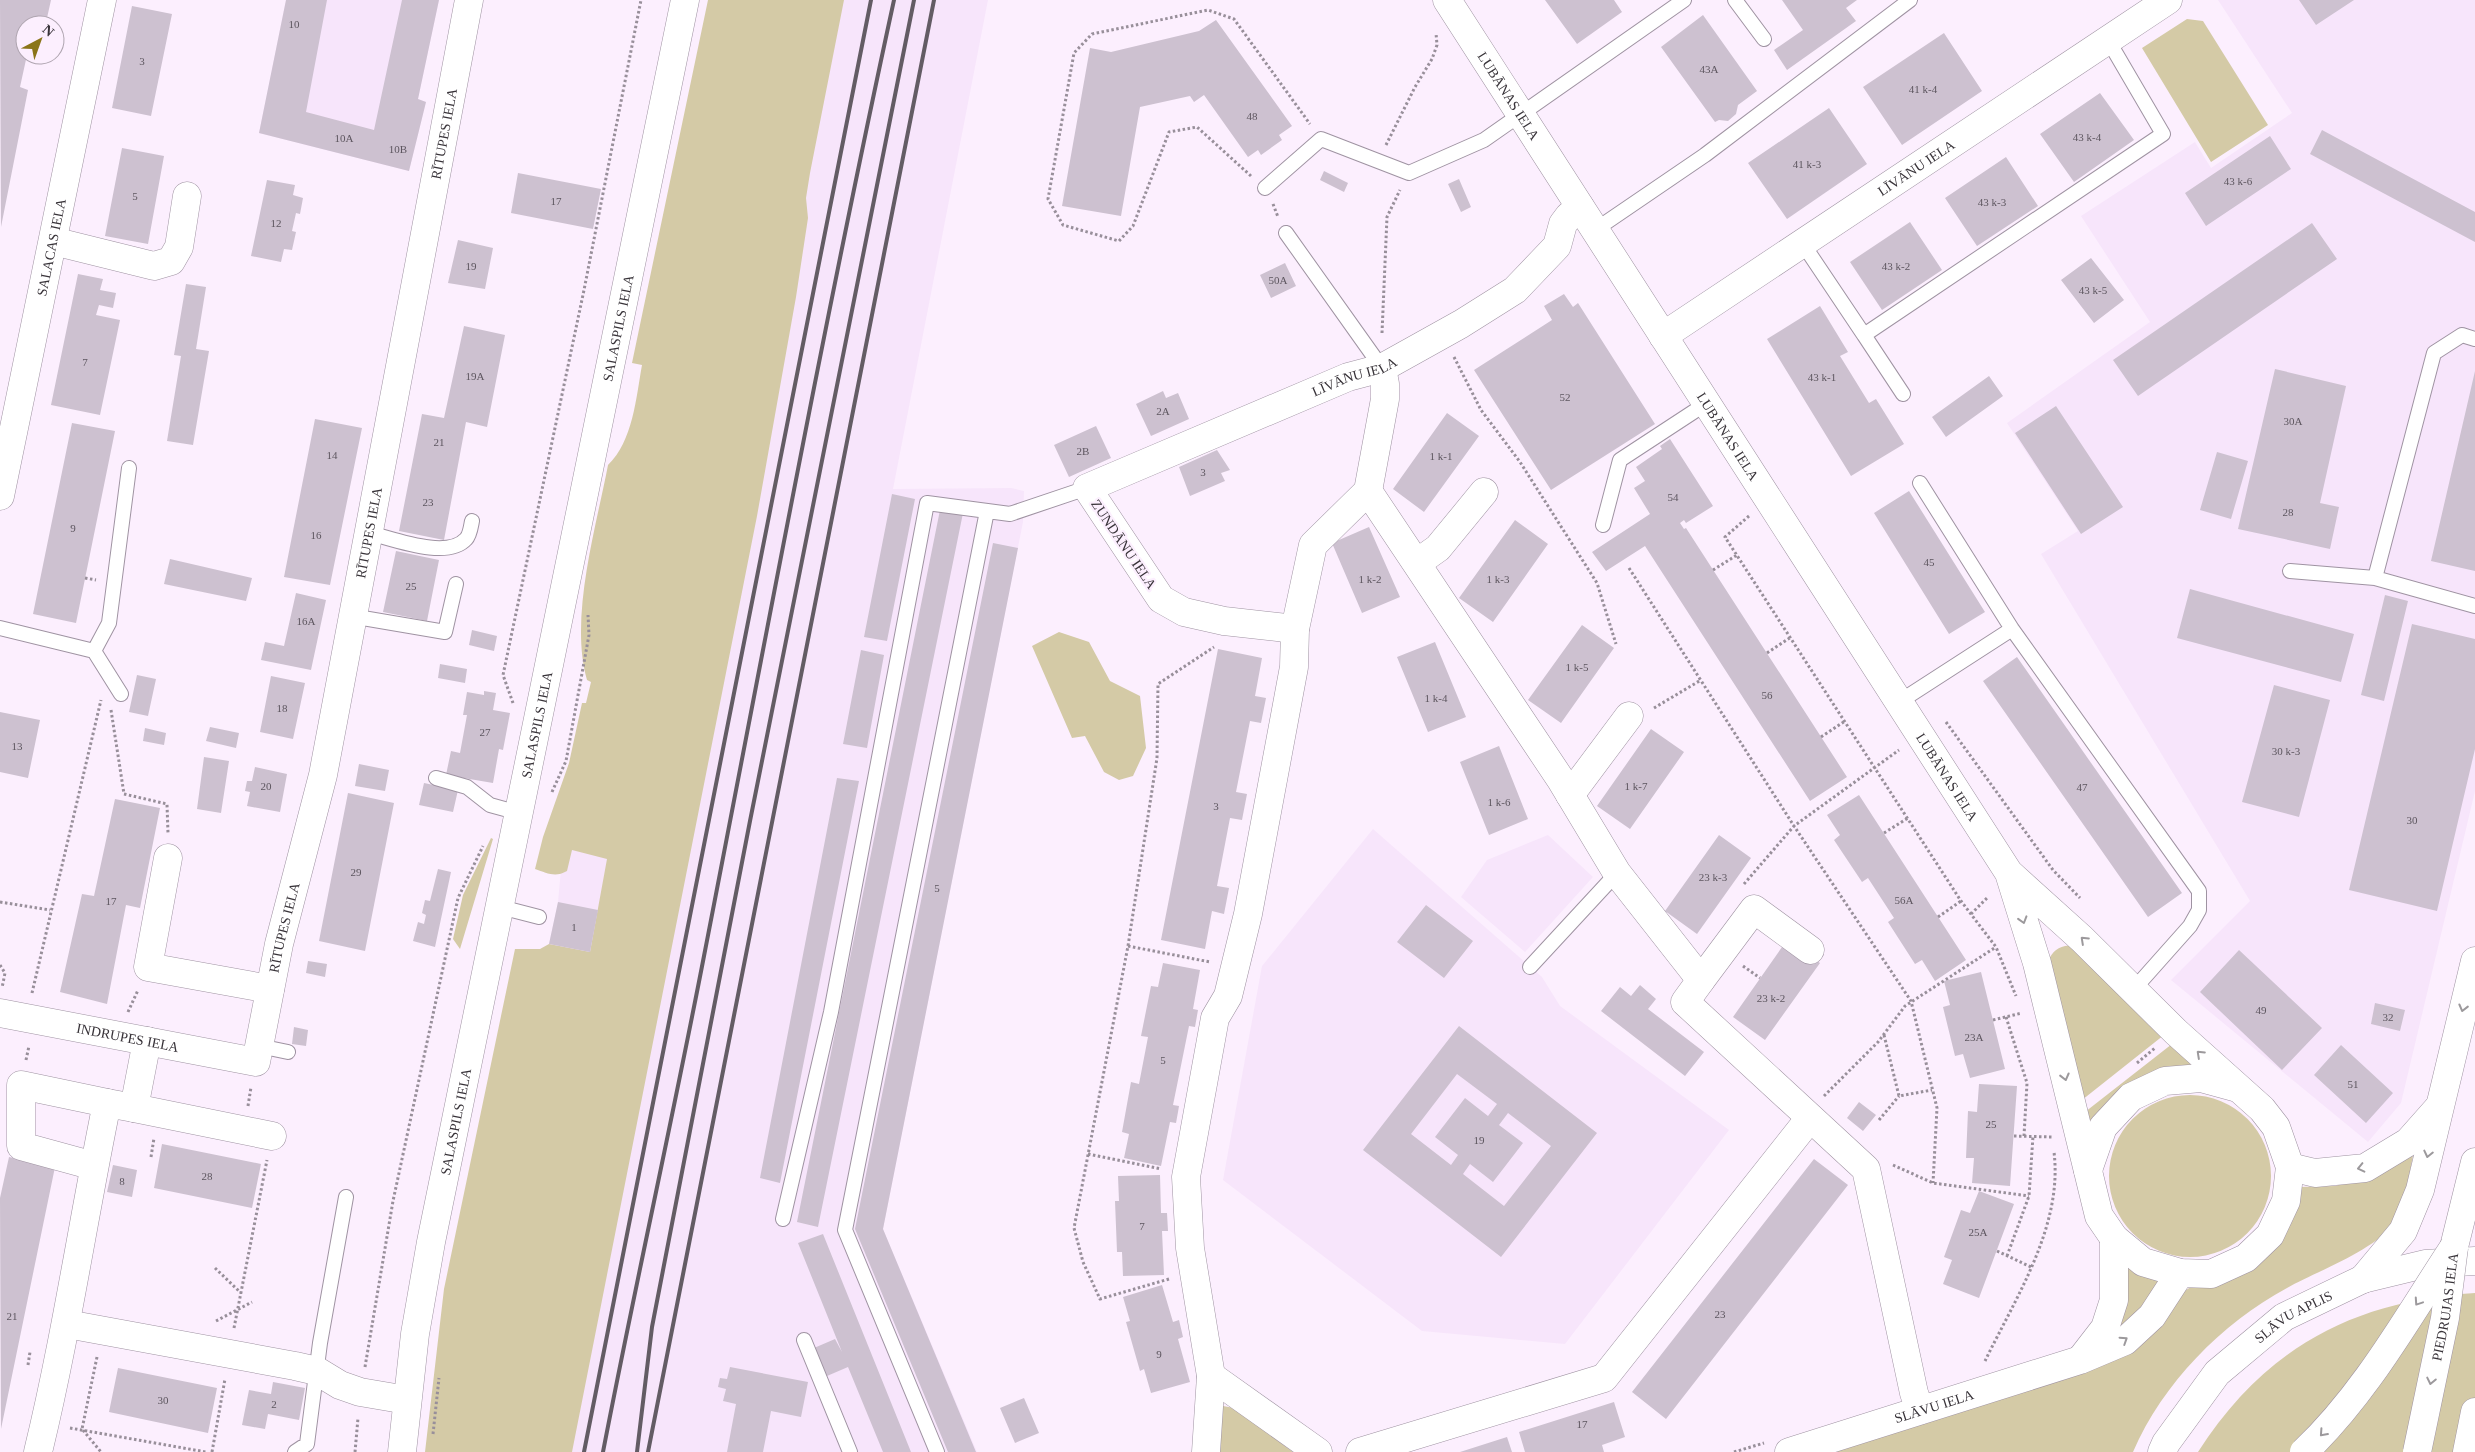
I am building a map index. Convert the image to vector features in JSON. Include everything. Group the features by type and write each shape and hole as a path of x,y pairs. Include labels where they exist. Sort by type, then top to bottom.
{"main road":[{"name":"SALACAS IELA","path":"0,496 102,0"},
{"name":"RĪTUPES IELA","path":"257,1054 279,944 323,775 351,616 369,533 469,0"},
{"name":"SALASPILS IELA","path":"402,1452 415,1334 431,1242 685,0"},
{"name":"LUBĀNAS IELA","path":"1447,0 2009,873 2236,1087 2262,1109 2276,1127 2290,1167 2286,1201 2270,1235 2246,1258 2211,1274 2180,1272 2143,1262 2114,1238 2099,1216 2037,963 2009,873"},
{"name":"LĪVĀNU IELA","path":"1663,336 2168,0"},
{"path":"53,241 154,266 171,261 179,247 187,196"},
{"name":"LĪVĀNU IELA","path":"1086,488 1348,377 1382,368 1444,334 1515,290 1557,246 1563,224 1568,216 1580,207"},
{"path":"1206,1452 1212,1376 1190,1248 1186,1177 1215,1018 1228,996 1235,967 1294,667 1296,629 1313,545 1368,491 1385,399 1382,368"},
{"name":"ZUNDĀNU IELA","path":"1086,488 1161,599 1184,612 1216,619 1296,629"},
{"path":"1368,491 1570,795 1617,873 1701,980"},
{"path":"1417,563 1438,548 1484,492"},
{"path":"1570,795 1629,716"},
{"path":"168,858 148,967 270,989"},
{"path":"1810,950 1754,909 1685,1002 1866,1169 1914,1393 1920,1410"},
{"path":"2362,1279 2402,1231 2420,1190 2475,961"},
{"name":"INDRUPES IELA","path":"15,1011 118,1036 257,1054"},
{"path":"134,1108 147,1041"},
{"path":"2088,1170 2103,1127 2131,1097 2165,1081 2201,1078 2236,1087"},
{"path":"94,1166 21,1146 21,1085 278,1137"},
{"path":"38,1452 67,1324 94,1166 107,1103"},
{"path":"2290,1167 2315,1173 2365,1168 2408,1142 2439,1107"},
{"path":"1360,1452 1604,1378 1810,1118"},
{"name":"PIEDRUJAS IELA","path":"2417,1452 2445,1318 2465,1254 2475,1162"},
{"path":"2080,1360 2105,1328 2114,1300 2114,1238"},
{"path":"2304,1452 2353,1399 2465,1254"},
{"name":"SLĀVU APLIS","path":"2162,1452 2166,1443 2217,1373 2284,1317 2362,1279 2465,1254"},
{"name":"SLĀVU IELA","path":"1789,1452 2080,1360 2125,1341 2152,1316 2180,1272"},
{"path":"67,1324 230,1353 317,1371 340,1385 360,1392 407,1400"},
{"path":"1212,1376 1318,1452"},
{"path":"2467,1452 2475,1412"}],"lane":[{"path":"1265,188 1321,139 1409,173 1484,140 1684,0"},
{"path":"1735,0 1764,39"},
{"path":"1595,230 1705,155 1910,0"},
{"path":"1864,335 2163,134 2108,40"},
{"path":"1286,233 1382,368"},
{"path":"1803,244 1903,394"},
{"path":"2375,578 2434,353 2462,335 2475,339"},
{"path":"1603,525 1620,460 1707,404"},
{"path":"94,651 109,623 129,468"},
{"path":"1920,484 2012,629 2199,891 2199,910 2190,926 2134,989"},
{"path":"783,1219 831,1012 927,503 1010,514 1086,488"},
{"path":"937,1452 845,1230 987,511"},
{"path":"369,533 442,549 457,546 468,538 472,521"},
{"path":"2290,571 2375,578 2475,606"},
{"path":"351,616 445,632 456,584"},
{"path":"0,628 94,651 115,685"},
{"path":"1899,702 2012,629"},
{"path":"436,778 467,788 490,805 519,813"},
{"path":"1530,967 1617,873"},
{"path":"500,907 539,917"},
{"path":"257,1054 288,1052"},
{"path":"295,1452 307,1444 320,1343 346,1197"},
{"path":"804,1340 850,1452"}],"path":[{"path":"514,705 503,675 584,290 640,0"},
{"path":"1286,233 1265,188 1197,127 1168,132 1133,226 1119,241 1063,225 1048,199 1074,53 1092,34 1208,10 1234,19 1321,139"},
{"path":"1377,160 1415,87 1432,59 1437,45 1435,29"},
{"path":"1382,368 1387,217 1409,173"},
{"path":"1444,334 1481,410 1520,462 1596,583 1616,644"},
{"path":"1753,513 1726,537 1961,902 1996,947 2025,1022"},
{"path":"1713,570 1737,554"},
{"path":"1629,568 1794,826 1911,1001 1937,1108 1933,1183"},
{"path":"1767,653 1790,637"},
{"path":"1194,1272 1100,1299 1083,1262 1074,1228 1128,946 1157,758 1158,684 1220,643"},
{"path":"551,795 566,760 585,661"},
{"path":"1629,716 1645,713 1701,680"},
{"path":"115,685 111,712 124,794 167,804 168,858"},
{"path":"15,1011 50,910 115,685"},
{"path":"1923,686 1937,709 2053,870 2085,904"},
{"path":"1821,737 1845,721"},
{"path":"1754,909 1741,887 1794,826 1904,747"},
{"path":"1884,833 1908,818"},
{"path":"355,1452 360,1392 393,1201 458,898 484,844"},
{"path":"0,902 50,910"},
{"path":"1938,917 1961,902"},
{"path":"1128,946 1235,967"},
{"path":"1810,1118 1826,1093 1884,1035 1911,1001 1996,947"},
{"path":"0,965 5,973 15,1011 21,1085"},
{"path":"118,1036 148,967"},
{"path":"1993,1020 2022,1013"},
{"path":"2006,1017 2027,1084 2024,1136"},
{"path":"1884,1035 1899,1096"},
{"path":"244,1131 257,1054"},
{"path":"1879,1120 1899,1096 1932,1090"},
{"path":"1984,1363 2031,1267 2051,1214 2056,1171 2051,1130"},
{"path":"151,1157 155,1133"},
{"path":"2014,1136 2052,1137"},
{"path":"2008,1256 2029,1196 2033,1136"},
{"path":"212,1452 237,1310 278,1137"},
{"path":"1088,1154 1168,1171"},
{"path":"1866,1169 1882,1160 1933,1183 2029,1196"},
{"path":"1997,1251 2031,1267"},
{"path":"215,1268 241,1293"},
{"path":"216,1321 252,1302"},
{"path":"82,1429 102,1331"},
{"path":"82,1429 101,1452"},
{"path":"82,1429 206,1452"}],"shaded area":[{"path":"286,0 439,0 418,99 426,102 409,171 259,133"},
{"path":"708,0 844,0 810,173 806,198 808,218 796,297 757,516 572,1452 425,1452 444,1289 515,949 540,949 549,944 590,952 607,859 572,850 567,871 555,874 535,869 543,837 569,763 582,703 586,703 591,682 587,680 582,656 581,629 586,573 608,465 623,444 635,405 642,365 632,363"},
{"path":"797,0 988,0 893,489 1011,488 1024,491 1023,522 883,1229 977,1452 507,1452 577,950 549,944 558,902 564,837"},
{"path":"2218,0 2475,0 2475,791 2401,1103 2368,1142 2171,980 2250,901 2041,554 2078,531 2007,423 2150,322 2081,216 2195,142 2211,168 2292,113"},
{"path":"2187,19 2203,21 2268,125 2211,162 2142,48"},
{"path":"1059,632 1089,642 1110,681 1140,696 1146,748 1133,776 1119,780 1104,772 1085,736 1072,738 1032,646"},
{"path":"1373,829 1542,977 1560,1006 1729,1130 1565,1344 1422,1331 1223,1180 1262,966"},
{"path":"1548,835 1593,877 1525,952 1461,897 1487,860"},
{"path":"491,838 493,839 460,949 453,939 463,895"},
{"path":"2073,945 2164,1035 2082,1100 2049,959 2059,948"},
{"path":"2172,1044 2198,1069 2093,1129 2085,1112"},
{"path":"2198,1095 2214,1098 2228,1104 2248,1118 2258,1131 2268,1152 2271,1176 2268,1200 2258,1221 2248,1234 2235,1244 2214,1254 2182,1257 2166,1254 2152,1248 2138,1239 2127,1228 2112,1200 2109,1168 2112,1152 2118,1138 2127,1124 2138,1113 2166,1098"},
{"path":"2414,1150 2407,1188 2398,1216 2385,1233 2360,1251 2287,1288 2263,1303 2239,1319 2217,1338 2196,1358 2160,1402 2133,1452 1835,1452 2091,1369 2178,1295 2194,1285 2224,1278 2299,1187 2335,1186 2372,1175"},
{"path":"2129,1265 2159,1280 2145,1307 2116,1331 2123,1270"},
{"path":"2475,1293 2475,1452 2198,1452 2224,1416 2252,1384 2283,1358 2316,1336 2351,1319 2390,1307 2431,1298"},
{"path":"1223,1406 1234,1408 1293,1452 1212,1452 1217,1416"}],"building":[{"path":"0,0 51,0 48,15 15,15 15,65 25,65 20,87 28,90 1,227"},
{"path":"286,0 327,0 306,112 374,130 402,0 439,0 418,99 426,102 409,171 259,133"},
{"path":"1545,0 1614,0 1622,12 1577,44"},
{"path":"1782,0 1857,0 1846,8 1856,21 1787,70 1774,50 1803,30"},
{"path":"2299,0 2354,0 2316,25"},
{"path":"132,6 172,14 151,116 112,108"},
{"path":"1703,15 1757,91 1738,105 1736,114 1728,121 1719,120 1715,122 1661,47"},
{"path":"1216,20 1292,126 1279,135 1282,140 1261,155 1258,150 1248,157 1204,95 1194,102 1190,96 1140,107 1121,216 1062,206 1090,48 1111,52 1199,31"},
{"path":"1944,33 1982,91 1902,145 1863,87"},
{"path":"2100,93 2134,140 2074,182 2040,134"},
{"path":"1829,108 1867,164 1787,219 1748,163"},
{"path":"2322,130 2475,212 2475,242 2310,154"},
{"path":"2270,136 2291,169 2206,226 2185,193"},
{"path":"122,148 164,156 148,244 105,236"},
{"path":"2006,157 2038,206 1977,246 1945,198"},
{"path":"1324,171 1348,183 1344,192 1320,180"},
{"path":"518,173 601,189 593,229 511,213"},
{"path":"1459,179 1471,207 1461,212 1448,184"},
{"path":"267,180 295,185 293,195 303,198 300,214 296,213 292,231 296,232 292,250 284,249 281,262 251,256"},
{"path":"1910,222 1942,270 1882,310 1850,262"},
{"path":"2312,223 2337,259 2138,396 2113,360"},
{"path":"458,240 493,248 485,289 448,283"},
{"path":"2091,258 2124,300 2094,323 2061,280"},
{"path":"1285,263 1296,286 1271,298 1260,275"},
{"path":"78,274 103,279 100,290 116,293 113,308 99,305 96,315 120,320 100,415 51,405"},
{"path":"186,284 206,287 196,349 209,351 193,445 167,441 181,356 174,355"},
{"path":"1564,294 1573,307 1578,303 1655,424 1551,490 1474,370 1552,320 1544,306"},
{"path":"1820,306 1848,352 1840,356 1869,403 1876,399 1904,444 1851,476 1767,339"},
{"path":"464,326 505,335 487,427 466,422 444,540 399,531 422,414 444,418"},
{"path":"2275,369 2346,386 2320,503 2339,507 2330,549 2238,529"},
{"path":"2475,371 2475,571 2431,561"},
{"path":"1989,376 2003,396 1946,437 1932,417"},
{"path":"1163,391 1166,398 1178,393 1189,419 1151,436 1136,404"},
{"path":"2056,406 2123,507 2081,534 2015,433"},
{"path":"1447,413 1479,436 1424,512 1393,489"},
{"path":"315,419 362,428 330,585 284,577"},
{"path":"72,423 115,431 76,623 33,614"},
{"path":"1096,426 1111,458 1069,477 1054,445"},
{"path":"1670,439 1713,506 1686,523 1684,520 1680,523 1684,529 1686,528 1847,777 1810,801 1645,546 1606,571 1592,552 1650,514 1634,488 1645,481 1636,467 1662,449 1660,446"},
{"path":"1217,450 1230,470 1221,473 1225,481 1190,496 1179,467"},
{"path":"2217,452 2248,461 2231,519 2200,510"},
{"path":"1909,491 1985,612 1949,634 1874,513"},
{"path":"892,494 915,499 887,641 864,637"},
{"path":"940,510 963,513 818,1227 797,1222"},
{"path":"1515,520 1548,544 1493,622 1459,598"},
{"path":"1369,527 1400,597 1362,613 1332,543"},
{"path":"993,543 1018,548 883,1229 976,1452 948,1452 855,1229"},
{"path":"396,551 439,560 427,621 383,612"},
{"path":"170,559 252,578 246,601 164,584"},
{"path":"2190,589 2354,634 2341,682 2177,638"},
{"path":"296,593 326,600 311,670 261,660 265,642 284,646"},
{"path":"2385,595 2408,601 2384,701 2361,695"},
{"path":"2412,624 2475,639 2475,749 2437,911 2349,890"},
{"path":"1582,625 1614,648 1561,723 1528,700"},
{"path":"472,630 497,636 494,651 469,645"},
{"path":"1435,642 1466,717 1428,732 1397,657"},
{"path":"1218,649 1262,658 1255,696 1266,698 1261,723 1250,721 1236,792 1247,794 1242,820 1230,818 1217,886 1229,888 1224,914 1212,911 1205,949 1161,940"},
{"path":"861,650 884,655 867,748 843,744"},
{"path":"2017,657 2182,893 2148,917 1983,681"},
{"path":"440,664 467,669 465,683 438,678"},
{"path":"137,675 156,679 148,716 129,712"},
{"path":"271,676 305,683 293,739 260,732"},
{"path":"2274,685 2330,700 2299,817 2242,802"},
{"path":"484,691 496,693 493,710 510,713 503,750 499,749 493,783 446,775 451,751 460,753 467,715 463,715 467,692 484,695"},
{"path":"0,712 40,720 28,778 0,772"},
{"path":"210,727 239,733 236,748 206,741"},
{"path":"145,728 166,733 164,745 143,741"},
{"path":"1651,729 1684,752 1630,829 1597,806"},
{"path":"1499,746 1528,819 1489,835 1460,762"},
{"path":"204,757 229,761 221,813 197,809"},
{"path":"359,764 389,770 385,791 355,786"},
{"path":"255,767 287,774 280,812 247,806 250,792 245,791 247,781 252,781"},
{"path":"837,778 859,781 780,1183 760,1178"},
{"path":"424,783 458,790 453,812 419,805"},
{"path":"348,793 394,803 365,951 319,941"},
{"path":"1859,795 1966,960 1935,981 1922,960 1915,964 1888,922 1894,918 1868,878 1862,882 1834,840 1840,835 1827,815"},
{"path":"115,799 160,808 140,908 126,905 107,1004 60,992 82,894 94,896"},
{"path":"1719,835 1751,858 1697,934 1665,911"},
{"path":"438,869 451,872 435,947 413,941 418,922 424,924 426,915 422,913 425,900 430,901"},
{"path":"558,902 598,910 590,952 549,944"},
{"path":"1426,905 1473,941 1444,978 1397,942"},
{"path":"1787,940 1820,963 1765,1040 1733,1017"},
{"path":"2239,950 2322,1028 2282,1070 2200,992"},
{"path":"308,961 327,964 325,977 306,973"},
{"path":"1163,963 1200,970 1193,1009 1198,1010 1195,1027 1189,1026 1173,1105 1179,1106 1176,1123 1170,1122 1161,1166 1124,1158 1129,1134 1122,1132 1131,1082 1139,1084 1148,1037 1141,1036 1151,986 1158,987"},
{"path":"1981,972 2005,1069 1970,1078 1963,1054 1955,1056 1943,1007 1950,1005 1944,981"},
{"path":"1640,985 1656,999 1648,1009 1704,1052 1685,1076 1601,1011 1620,987 1631,996"},
{"path":"2375,1003 2405,1010 2400,1031 2371,1024"},
{"path":"1459,1026 1597,1133 1501,1257 1363,1150","holes":["1457,1074 1497,1104 1488,1116 1465,1098 1435,1137 1458,1155 1451,1165 1411,1134","1508,1113 1551,1146 1504,1206 1463,1174 1470,1164 1493,1182 1523,1143 1499,1125"]},
{"path":"294,1027 308,1030 306,1046 292,1044"},
{"path":"2341,1045 2393,1093 2366,1123 2314,1075"},
{"path":"1979,1084 2017,1086 2010,1186 1972,1183 1974,1158 1966,1158 1968,1111 1977,1112"},
{"path":"1859,1102 1876,1115 1863,1131 1847,1118"},
{"path":"162,1144 261,1164 252,1208 154,1188"},
{"path":"9,1157 55,1167 1,1429 0,1198"},
{"path":"1814,1159 1848,1185 1666,1419 1632,1392"},
{"path":"113,1165 137,1170 132,1197 107,1192"},
{"path":"1160,1175 1161,1213 1167,1213 1168,1231 1162,1231 1164,1275 1123,1276 1122,1252 1117,1252 1115,1201 1119,1201 1118,1176"},
{"path":"1979,1191 2014,1204 1979,1298 1943,1284 1952,1260 1944,1257 1961,1210 1970,1213"},
{"path":"823,1234 911,1452 883,1452 848,1367 827,1376 814,1348 835,1339 842,1352 798,1243"},
{"path":"1162,1285 1173,1322 1179,1320 1183,1337 1178,1339 1190,1382 1151,1393 1144,1369 1140,1371 1126,1322 1130,1321 1123,1297"},
{"path":"730,1367 808,1382 801,1417 771,1411 763,1452 727,1452 736,1404 723,1401 726,1389 718,1387 720,1378 727,1379"},
{"path":"118,1368 217,1388 208,1433 109,1412"},
{"path":"273,1382 305,1388 299,1420 268,1414 265,1429 242,1425 249,1390 271,1394"},
{"path":"1024,1398 1039,1433 1015,1443 1000,1408"},
{"path":"1614,1402 1625,1437 1602,1445 1604,1452 1525,1452 1519,1432"},
{"path":"1507,1437 1512,1452 1460,1452"}],"railway":[{"path":"584,1452 871,0"},
{"path":"603,1452 692,1018 820,358 894,0"},
{"path":"637,1452 652,1327 750,821 914,0"},
{"path":"648,1452 934,0"}]}
